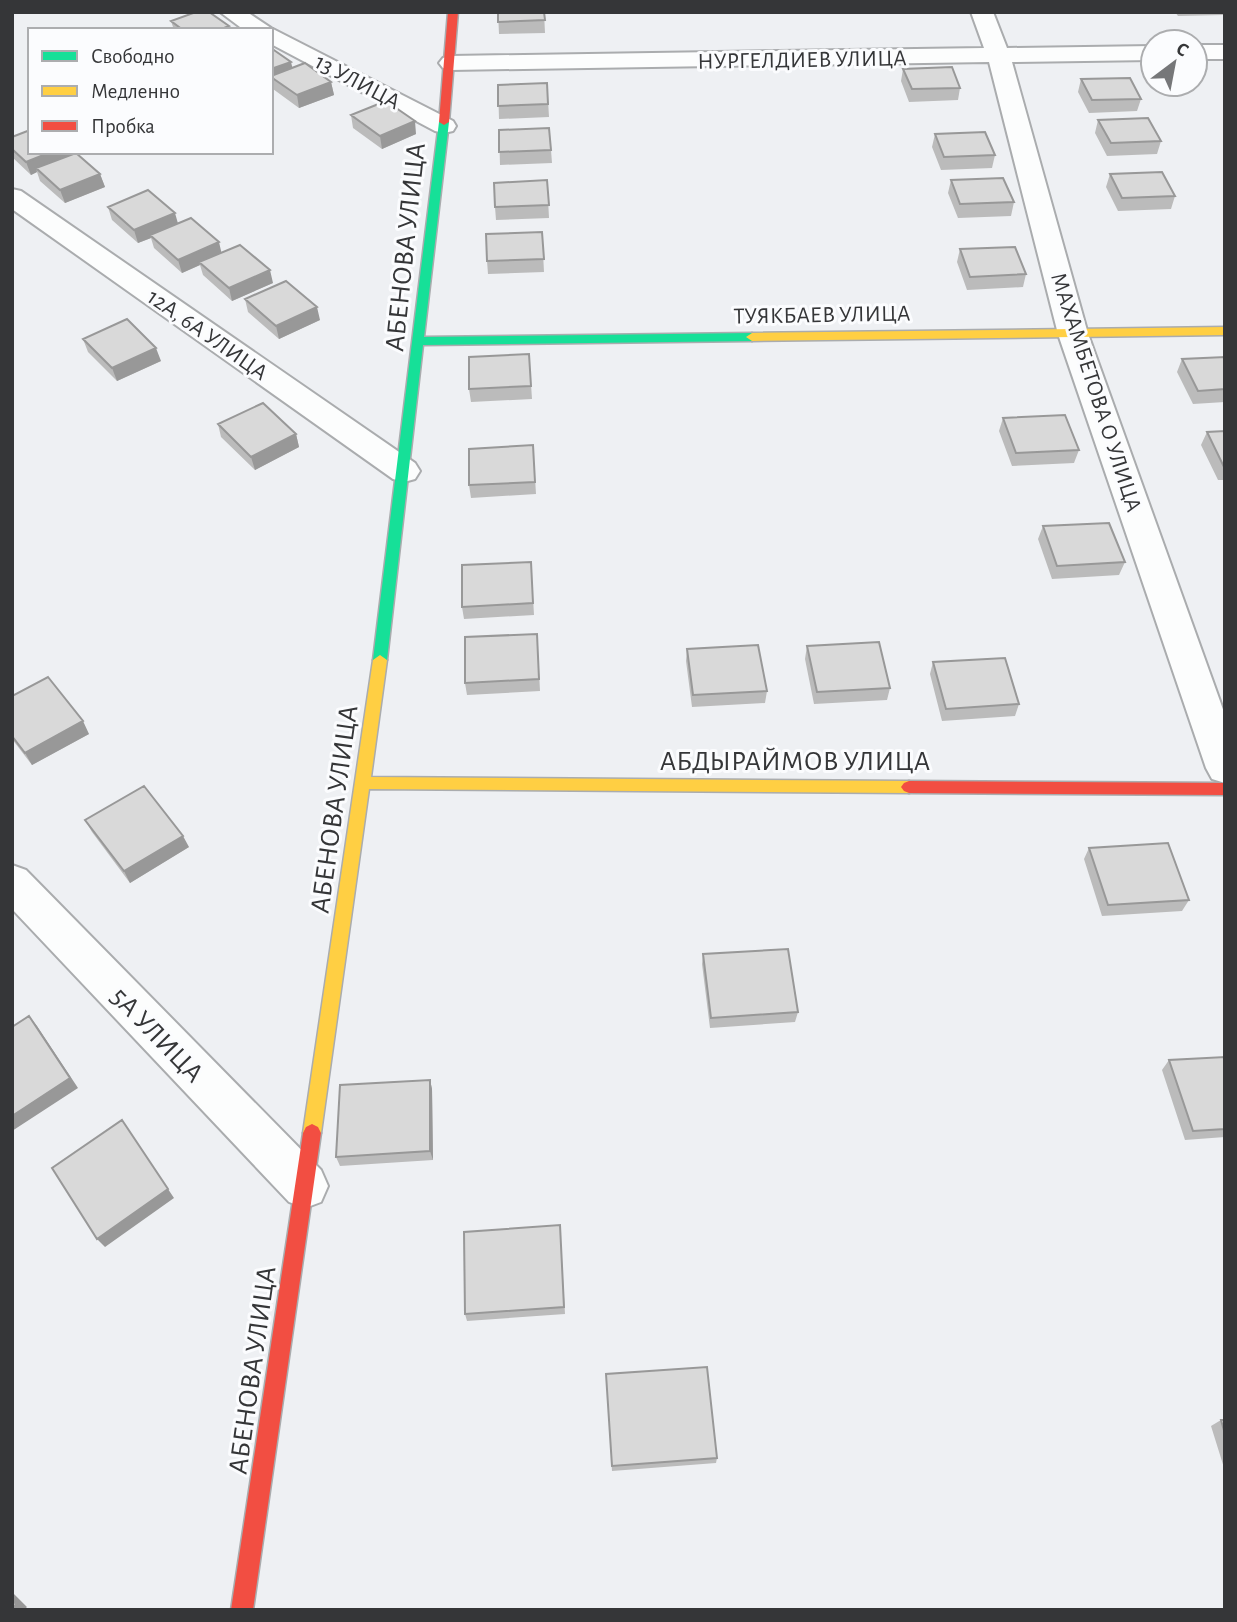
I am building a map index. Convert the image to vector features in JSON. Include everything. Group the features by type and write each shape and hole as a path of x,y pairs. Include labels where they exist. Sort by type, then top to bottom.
{"street":[{"path":"231,12 258,28"},
{"name":"АБЕНОВА УЛИЦА","path":"242,1610 364,783 420,341 451,63 453,12"},
{"name":"МАХАМБЕТОВА О УЛИЦА","path":"982,12 999,57 1073,334 1225,768"},
{"name":"13 УЛИЦА","path":"273,36 444,126"},
{"name":"НУРГЕЛДИЕВ УЛИЦА","path":"451,63 1139,53"},
{"name":"12А, 6А УЛИЦА","path":"12,197 404,471"},
{"name":"ТУЯКБАЕВ УЛИЦА","path":"420,341 1225,331"},
{"name":"АБДЫРАЙМОВ УЛИЦА","path":"364,783 1225,789"},
{"name":"5А УЛИЦА","path":"12,882 304,1186"}],"building":[{"path":"196,12 209,12 229,26 180,28 171,21"},
{"path":"498,12 544,12 545,20 498,22"},
{"path":"273,49 291,62 273,68"},
{"path":"305,63 331,82 297,95 273,78 273,75"},
{"path":"952,67 960,88 912,89 903,69"},
{"path":"1130,78 1141,99 1092,100 1081,79"},
{"path":"547,83 548,104 498,106 498,85"},
{"path":"386,101 415,121 380,136 351,115"},
{"path":"1148,118 1161,141 1111,143 1098,120"},
{"path":"549,128 551,150 499,152 499,130"},
{"path":"28,131 28,154 46,154 26,162 12,149 12,137"},
{"path":"985,132 995,155 944,157 935,134"},
{"path":"77,154 100,174 60,190 36,168"},
{"path":"1162,172 1175,196 1122,198 1110,174"},
{"path":"1003,178 1014,202 960,204 951,180"},
{"path":"547,180 549,205 495,207 494,183"},
{"path":"148,190 175,213 134,230 108,207"},
{"path":"191,218 219,242 178,260 150,235"},
{"path":"542,232 544,259 487,261 486,234"},
{"path":"240,245 270,270 229,288 199,262"},
{"path":"1015,247 1026,274 970,277 960,249"},
{"path":"286,281 317,307 276,326 245,299"},
{"path":"127,319 156,348 112,368 83,339"},
{"path":"529,354 531,386 469,389 469,357"},
{"path":"1225,357 1225,389 1198,391 1182,359"},
{"path":"263,403 296,434 251,457 218,424"},
{"path":"1065,415 1079,450 1016,453 1003,418"},
{"path":"1225,431 1225,467 1224,467 1207,432"},
{"path":"533,445 535,482 469,485 469,449"},
{"path":"1109,523 1125,562 1057,566 1043,526"},
{"path":"531,562 533,603 462,607 462,565"},
{"path":"537,634 539,679 465,683 465,637"},
{"path":"879,642 890,688 817,692 807,646"},
{"path":"758,645 767,691 693,695 687,649"},
{"path":"1005,658 1019,704 946,709 933,662"},
{"path":"48,677 83,721 25,753 12,736 12,696"},
{"path":"144,786 183,836 124,871 85,820"},
{"path":"1168,843 1189,900 1108,905 1089,848"},
{"path":"788,949 798,1012 711,1018 703,954"},
{"path":"29,1016 70,1078 12,1116 12,1027"},
{"path":"1225,1057 1225,1129 1193,1131 1169,1060"},
{"path":"430,1080 430,1151 336,1157 340,1085"},
{"path":"122,1120 168,1189 97,1239 52,1168"},
{"path":"560,1225 564,1307 465,1314 464,1232"},
{"path":"707,1367 717,1458 612,1466 606,1374"}],"traffic: fast":[{"path":"380,660 444,122"},
{"path":"420,341 752,337"}],"traffic: slow":[{"path":"752,337 1225,331"},
{"path":"312,1133 380,660"},
{"path":"364,783 909,787"}],"traffic: jam":[{"path":"444,122 453,12"},
{"path":"909,787 1225,789"},
{"path":"242,1610 312,1133"}]}
